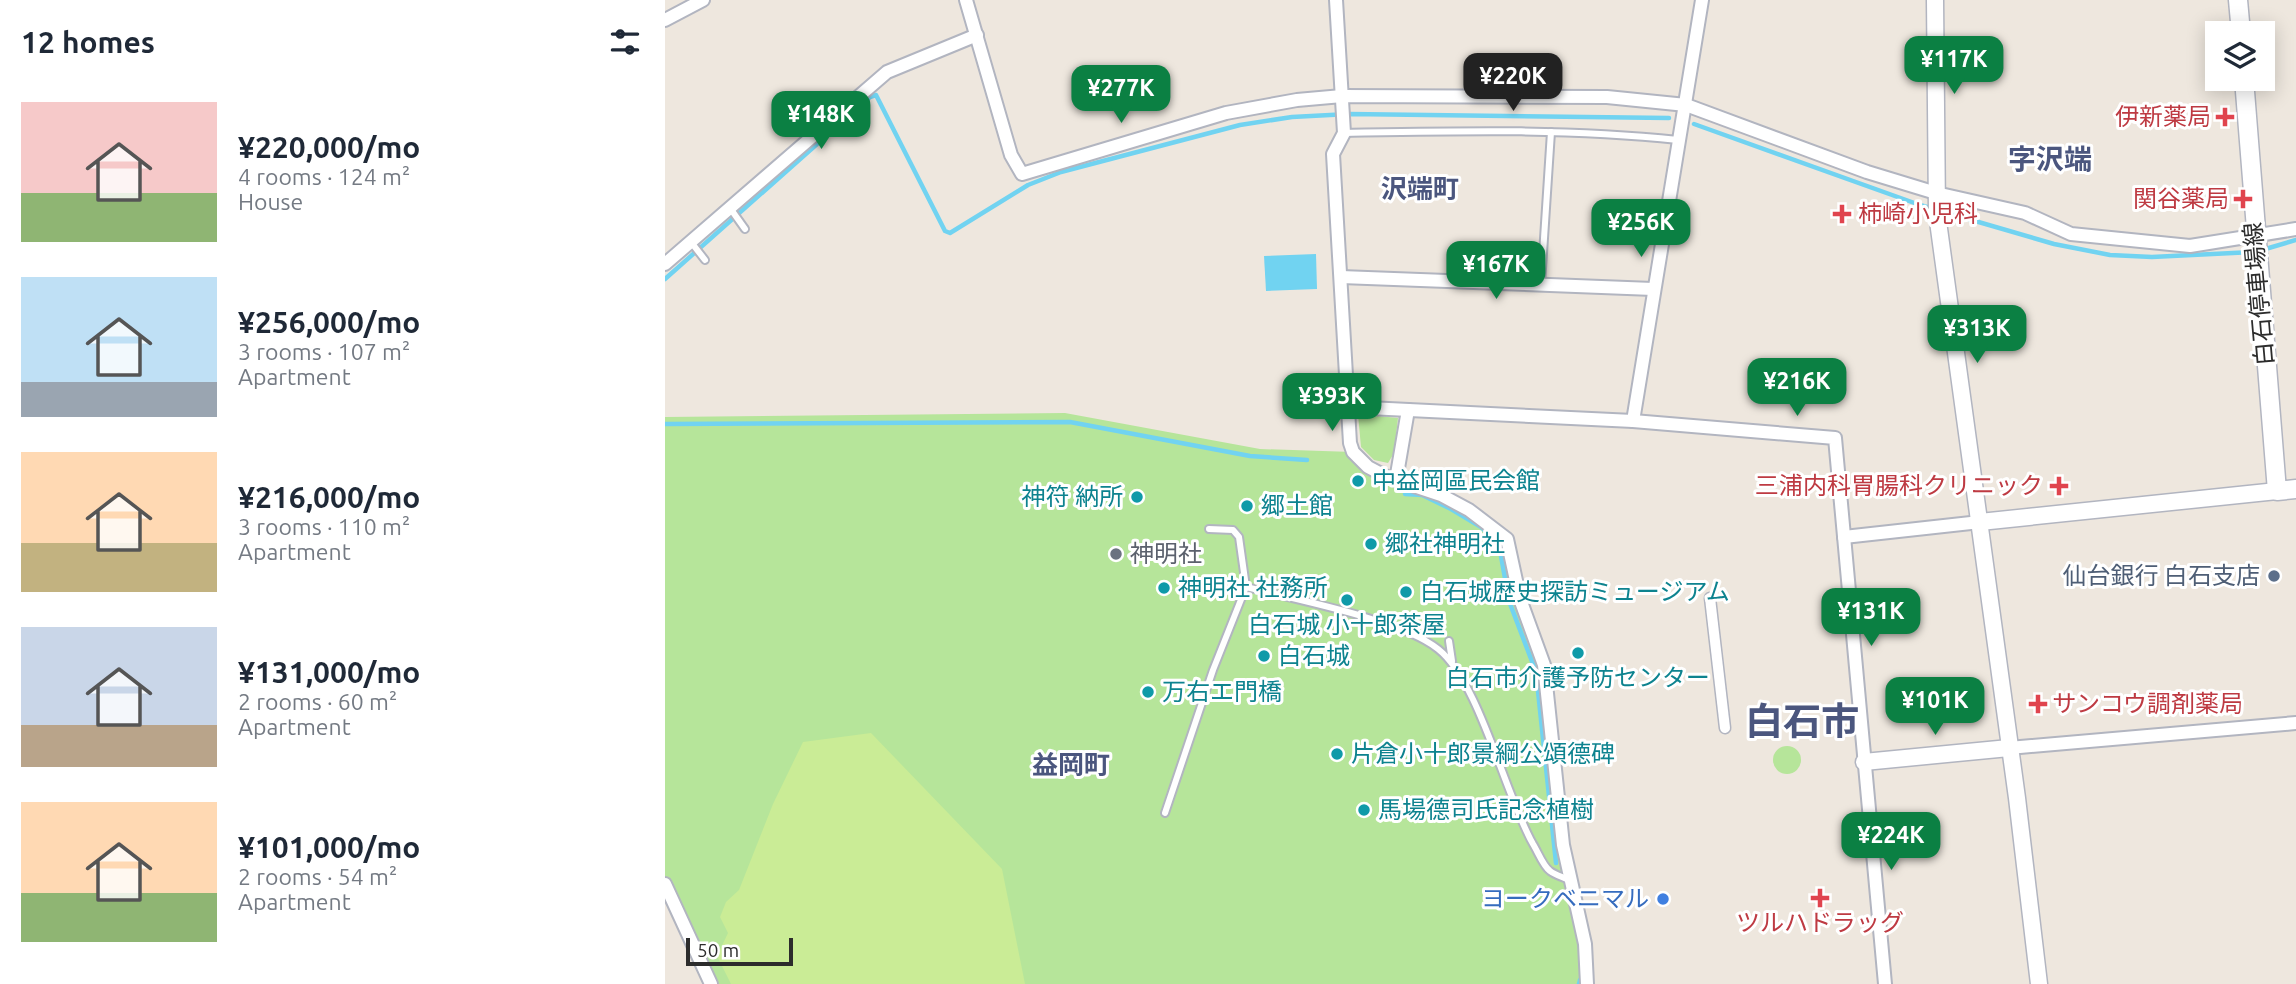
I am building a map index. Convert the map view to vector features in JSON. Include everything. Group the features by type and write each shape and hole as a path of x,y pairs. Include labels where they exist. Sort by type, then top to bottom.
{"main road":[{"path":"2238,0 2240,21"},
{"name":"白石停車場線","path":"2245,91 2255,245 2277,491"},
{"path":"2277,491 2296,489"}],"street":[{"path":"665,20 703,0"},
{"path":"966,0 1011,155 1022,174 1226,113 1297,100 1607,97 1686,105 1867,172 1936,202 2025,213 2071,234 2115,241 2190,247 2255,245 2296,229"},
{"path":"1336,0 1344,128 1333,154 1353,453 1368,467 1396,480 1441,495 1469,510 1507,539 1520,599 1543,665 1563,845 1585,944 1587,984"},
{"path":"1633,421 1702,0"},
{"path":"1935,0 1936,202 2039,984"},
{"path":"665,264 887,72 977,35"},
{"path":"1341,277 1653,289"},
{"path":"1348,407 1633,421 1835,438 1885,984"},
{"path":"1396,480 1408,410"},
{"path":"1844,537 2277,491"},
{"path":"1710,598 1725,728"},
{"path":"1864,762 2296,723"},
{"path":"665,884 711,984"}],"lane":[{"path":"1344,128 1619,134 1678,140"},
{"path":"1541,286 1551,132"},
{"path":"729,207 745,229"},
{"path":"691,243 705,260"},
{"path":"1165,813 1213,670 1246,587 1239,537 1233,530 1209,529"},
{"path":"1246,587 1337,611 1421,638 1452,663"},
{"path":"1449,640 1452,663 1472,702 1525,831 1548,870 1571,881"}],"green space":[{"path":"1065,413 1260,449 1353,452 1501,534 1544,665 1563,845 1585,944 1581,984 719,984 665,884 665,417"},
{"path":"1358,414 1398,418 1394,453 1388,463 1374,460 1361,447"},
{"path":"871,733 1002,869 1025,984 731,984 717,956 728,933 720,917 726,902 739,890 773,804 803,742"},
{"path":"1787,746 1797,750 1801,760 1797,770 1787,774 1777,770 1773,760 1777,750"}],"water":[{"path":"1316,254 1317,289 1266,291 1264,256"}],"waterway":[{"path":"665,279 870,97 876,95 945,231 950,233 1028,185 1061,172 1240,125 1292,117 1349,114 1669,118"},
{"path":"1694,124 1920,205 2054,244 2110,255 2152,257 2253,252"},
{"path":"2262,250 2296,240"},
{"path":"665,424 1070,422 1250,456 1307,460"},
{"path":"1405,494 1422,495 1451,509 1481,527 1494,539 1500,550 1509,601 1536,672 1556,863"},
{"path":"1579,984 1580,980"}],"place":[{"name":"伊新薬局","path":"2225,117"},
{"name":"関谷薬局","path":"2243,199"},
{"name":"柿崎小児科","path":"1842,214"},
{"name":"中益岡區民会館","path":"1358,481"},
{"name":"三浦内科胃腸科クリニック","path":"2059,486"},
{"name":"神符 納所","path":"1137,497"},
{"name":"郷土館","path":"1247,506"},
{"name":"郷社神明社","path":"1371,544"},
{"name":"神明社","path":"1116,554"},
{"name":"仙台銀行 白石支店","path":"2274,576"},
{"name":"神明社 社務所","path":"1164,588"},
{"name":"白石城歴史探訪ミュージアム","path":"1406,592"},
{"name":"白石城 小十郎茶屋","path":"1347,600"},
{"name":"白石市介護予防センター","path":"1578,653"},
{"name":"白石城","path":"1264,656"},
{"name":"万右エ門橋","path":"1148,692"},
{"name":"サンコウ調剤薬局","path":"2038,704"},
{"name":"片倉小十郎景綱公頌德碑","path":"1337,754"},
{"name":"馬場德司氏記念植樹","path":"1364,810"},
{"name":"ツルハドラッグ","path":"1820,898"},
{"name":"ヨークベニマル","path":"1663,899"}],"district":[{"name":"字沢端","path":"2050,159"},
{"name":"沢端町","path":"1420,189"},
{"name":"白石市","path":"1802,722"},
{"name":"益岡町","path":"1071,765"}]}
